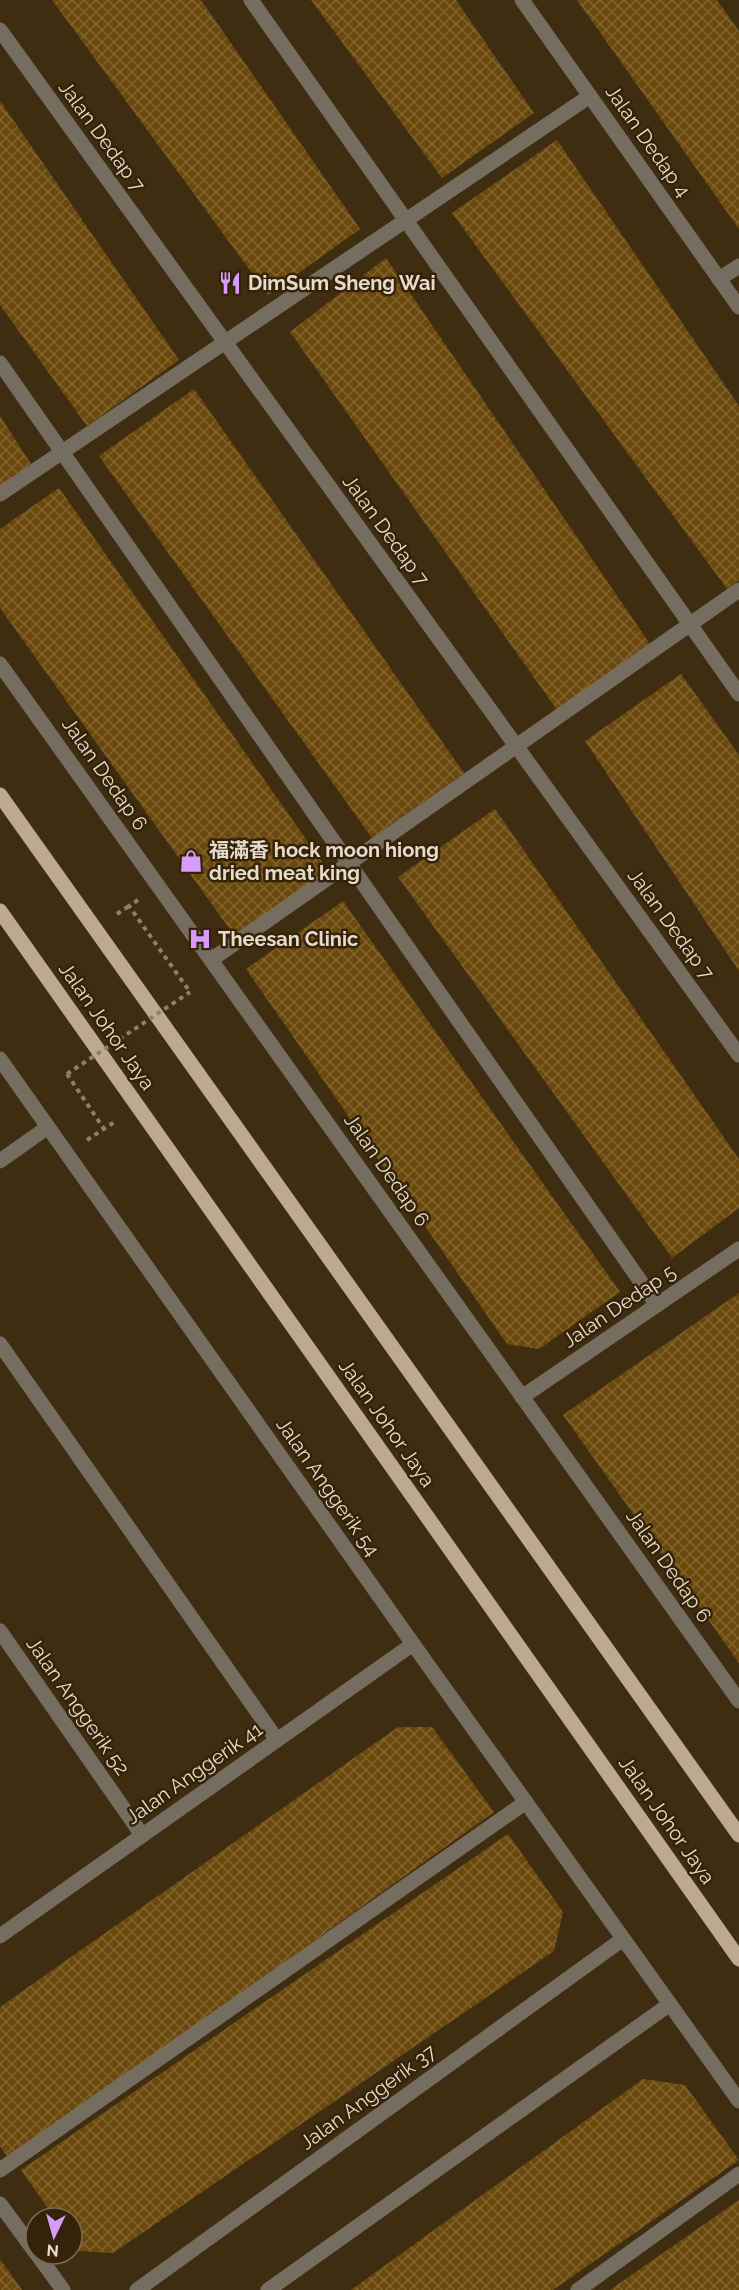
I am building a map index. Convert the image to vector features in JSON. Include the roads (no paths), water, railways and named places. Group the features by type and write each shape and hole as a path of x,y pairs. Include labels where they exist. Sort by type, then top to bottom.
{"main road":[{"path":"0,795 739,1835"},
{"name":"Jalan Johor Jaya","path":"0,911 739,1959"}],"street":[{"path":"251,0 739,694"},
{"name":"Jalan Dedap 4","path":"522,0 739,307"},
{"name":"Jalan Dedap 7","path":"0,30 739,1055"},
{"path":"0,494 590,96"},
{"path":"719,279 739,266"},
{"path":"0,363 657,1305"},
{"path":"211,960 739,590"},
{"name":"Jalan Dedap 6","path":"0,664 739,1701"},
{"name":"Jalan Anggerik 54","path":"0,1059 739,2101"},
{"path":"0,1161 48,1126"},
{"name":"Jalan Dedap 5","path":"522,1397 739,1249"},
{"path":"0,1344 277,1740"},
{"name":"Jalan Anggerik 52","path":"0,1631 142,1835"},
{"name":"Jalan Anggerik 41","path":"0,1936 413,1644"},
{"path":"0,2170 526,1802"},
{"name":"Jalan Anggerik 37","path":"137,2290 623,1939"},
{"path":"268,2290 670,2004"},
{"path":"578,2290 739,2174"},
{"path":"0,2204 24,2237"},
{"path":"45,2266 63,2290"}],"place":[{"name":"DimSum Sheng Wai","path":"230,283"},
{"name":"福滿香 hock moon hiong dried meat king","path":"191,861"},
{"name":"Theesan Clinic","path":"200,939"}]}
